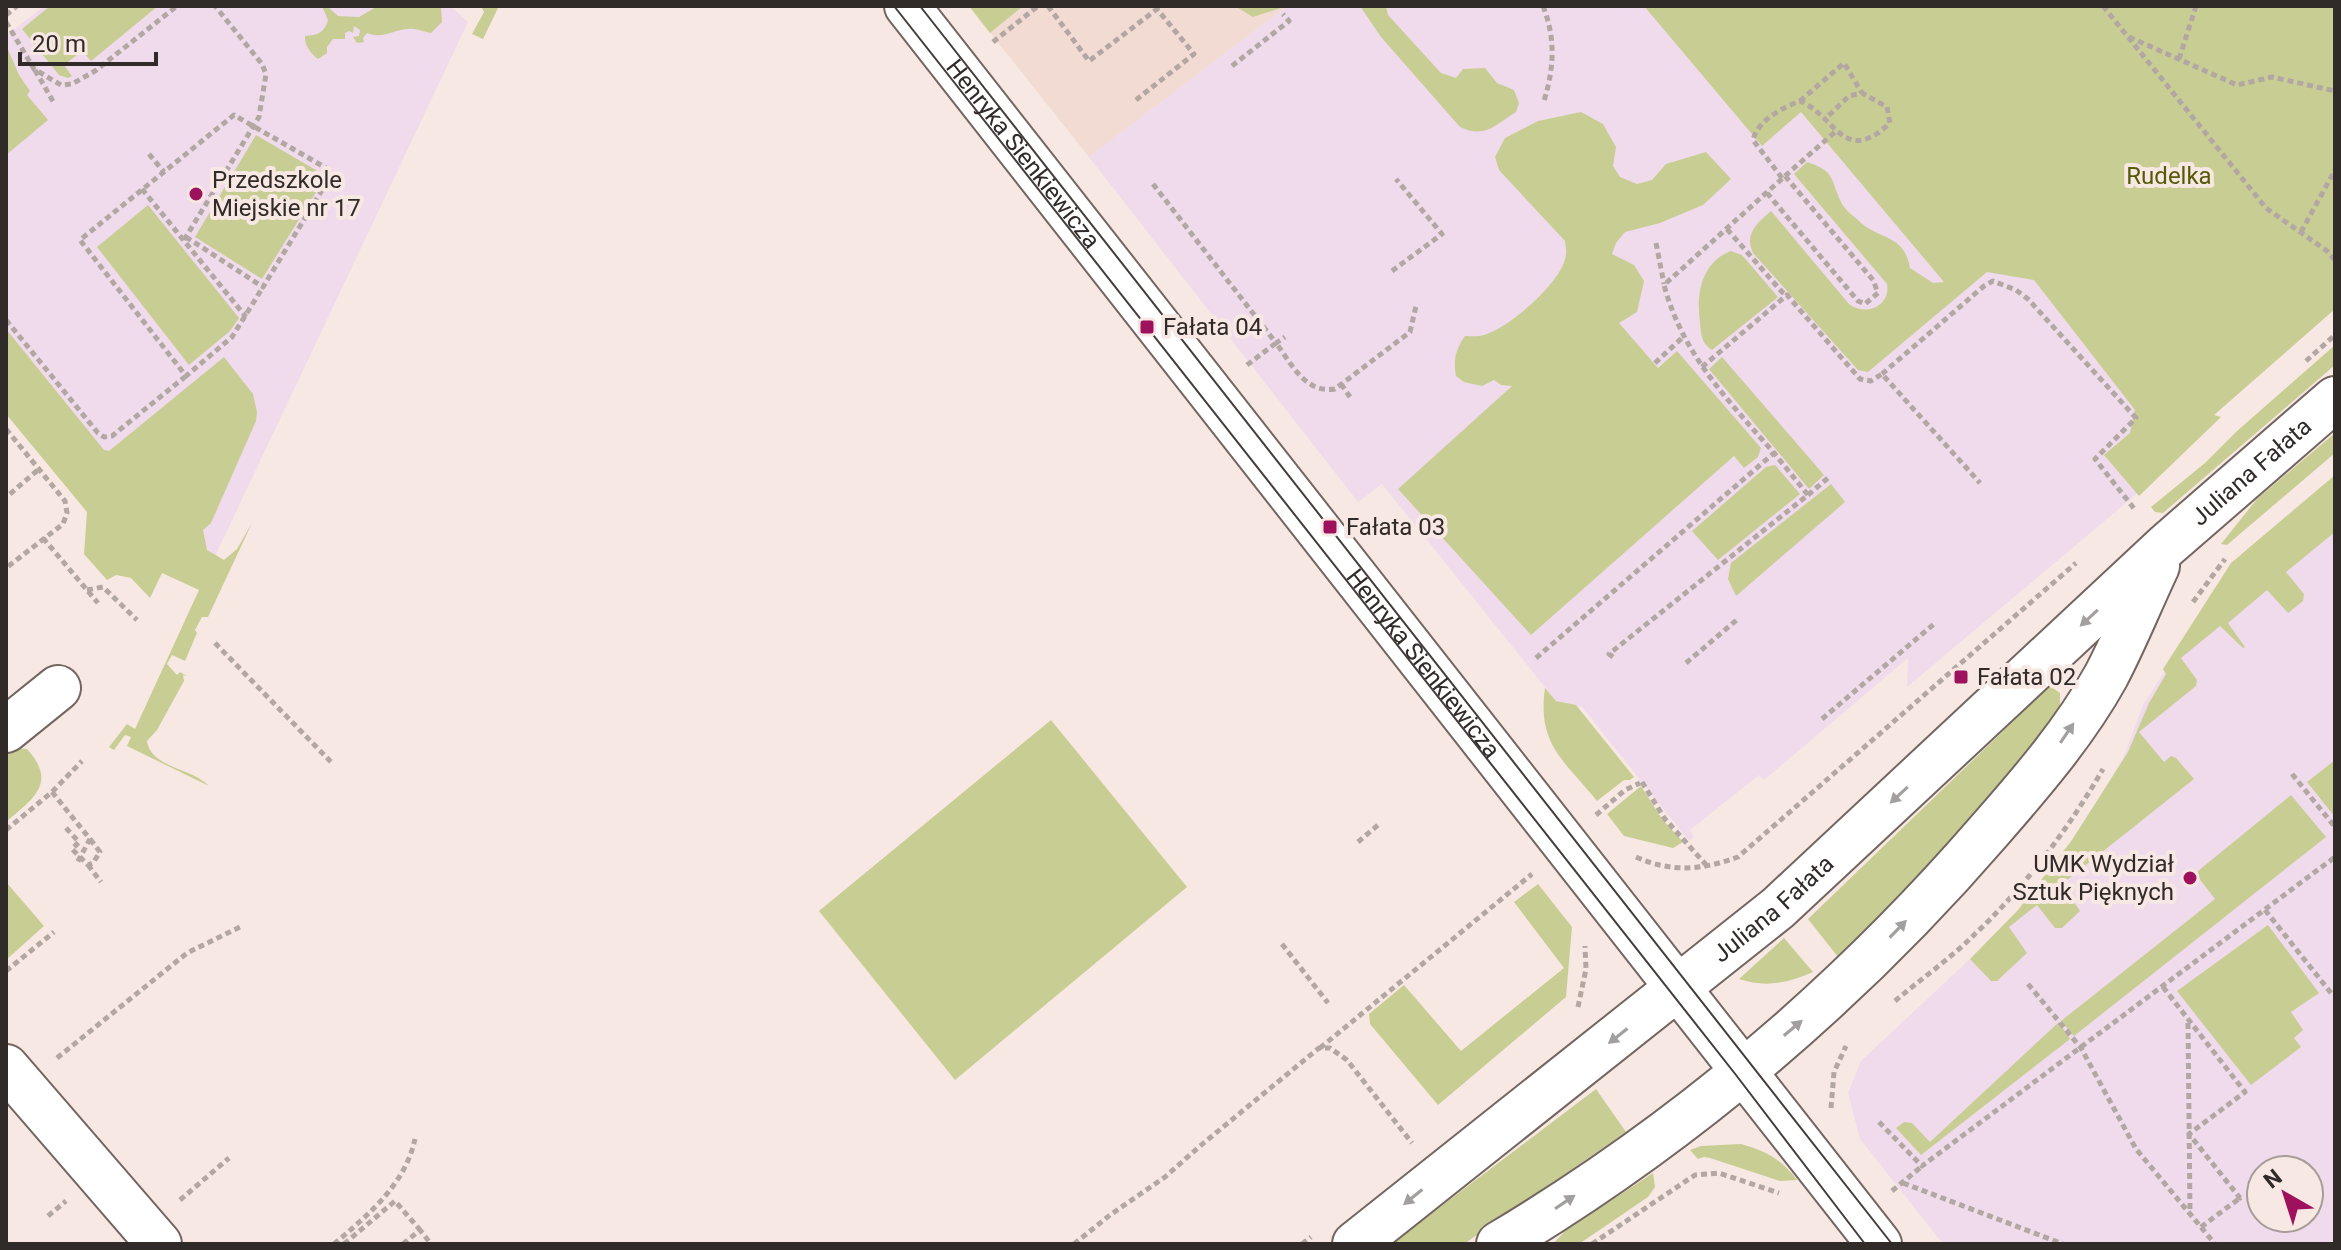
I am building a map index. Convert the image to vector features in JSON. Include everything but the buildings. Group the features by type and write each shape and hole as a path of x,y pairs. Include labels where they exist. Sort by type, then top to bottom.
{"street":[{"name":"Henryka Sienkiewicza","path":"907,6 1879,1244"},
{"name":"Juliana Fałata","path":"1355,1244 1778,908 2167,545 2335,399"},
{"name":"Juliana Fałata","path":"1499,1244 1658,1139 1743,1071 1844,985 1953,873 2043,769 2105,677 2167,545"},
{"path":"6,730 58,688"},
{"path":"26,1067 159,1244"}],"path":[{"path":"6,15 17,6"},
{"path":"34,69 61,85 72,84 95,71 177,6"},
{"path":"185,238 254,126 262,103 265,69 215,6"},
{"path":"1001,35 1038,6"},
{"path":"1048,6 1089,61 1159,8 1194,54 1136,100"},
{"path":"1543,6 1554,48 1552,74 1544,101"},
{"path":"2103,6 2266,208 2335,260"},
{"path":"2179,59 2196,6"},
{"path":"1232,66 1289,21 1283,14"},
{"path":"6,22 54,103"},
{"path":"2128,36 2237,85 2272,77 2335,91"},
{"path":"1767,193 1858,301 1865,304 1875,297 1878,291 1873,280 1753,140 1755,132 1766,121 1800,101 1844,63 1862,93 1887,107 1890,123 1875,137 1856,140 1835,132 1812,106 1800,101"},
{"path":"1824,120 1849,96 1862,93"},
{"path":"6,320 104,437 112,436 186,376 232,337 333,172 234,115 80,240 186,376"},
{"path":"1664,285 1835,132"},
{"path":"149,154 164,172"},
{"path":"2301,232 2335,170"},
{"path":"1392,271 1442,234 1396,179"},
{"path":"1153,184 1307,382 1323,390 1335,389 1410,332 1416,306"},
{"path":"142,189 185,238 246,317"},
{"path":"1727,229 1860,379 1871,381 1882,374 1984,286 1993,281 2016,290 2028,299 2136,418 2095,459 2136,511"},
{"path":"185,238 263,287"},
{"path":"1656,243 1664,285 1683,337 1702,367 1808,495"},
{"path":"2327,251 2335,248"},
{"path":"1702,367 1787,295"},
{"path":"2300,366 2335,335"},
{"path":"1243,368 1285,337"},
{"path":"1655,363 1683,337"},
{"path":"1882,374 1980,483"},
{"path":"1341,384 1350,397"},
{"path":"6,429 65,501 67,513 63,524 6,568"},
{"path":"1536,658 1774,453"},
{"path":"10,494 39,469"},
{"path":"1613,657 1609,654 1829,477"},
{"path":"2124,521 2148,501"},
{"path":"43,538 98,603"},
{"path":"2191,607 2229,555"},
{"path":"1628,853 1654,865 1678,869 1708,867 1738,857 2077,562"},
{"path":"87,590 103,587 137,620"},
{"path":"1686,663 1739,618"},
{"path":"1822,719 1934,624"},
{"path":"215,643 332,763"},
{"path":"6,830 52,792 82,761"},
{"path":"2292,774 2335,827"},
{"path":"1595,816 1625,790 1641,782 1665,819 1708,867"},
{"path":"52,792 100,852 88,865"},
{"path":"77,823 69,830 79,842 72,849 101,882"},
{"path":"1358,842 1378,825"},
{"path":"79,860 90,839"},
{"path":"1884,1010 1974,936 2047,851"},
{"path":"1888,1194 2335,857"},
{"path":"1074,1244 1202,1148 1319,1048 1430,962 1540,866"},
{"path":"2265,910 2331,993"},
{"path":"26,1067 187,953 240,927"},
{"path":"6,971 54,932"},
{"path":"1282,944 1328,1003"},
{"path":"2028,984 2081,1048 2136,1149 2215,1244"},
{"path":"2163,987 2245,1092 2189,1134"},
{"path":"2188,1022 2190,1214"},
{"path":"1834,1117 1831,1107 1834,1072 1848,1043"},
{"path":"1319,1048 1330,1048 1347,1060 1416,1149"},
{"path":"1879,1122 1922,1166"},
{"path":"2189,1134 2242,1197 2201,1227"},
{"path":"334,1244 389,1191 412,1156 415,1139"},
{"path":"177,1202 229,1158"},
{"path":"1592,1244 1695,1175 1719,1173 1788,1196"},
{"path":"1903,1183 2063,1244"},
{"path":"344,1244 395,1201 431,1244"},
{"path":"48,1216 57,1209"},
{"path":"403,1244 420,1230"}],"shaded area":[{"name":"Przedszkole Miejskie nr 17","path":"44,6 450,6 468,22 199,590 6,352 6,36"},
{"path":"969,6 1287,6 1089,157"},
{"path":"1287,6 1849,6 2308,302 2139,492 1907,687 1908,658 1764,780 1759,775 1690,830 1694,837 1689,841 1582,707 1556,701 1382,484 1358,502 1089,157"},
{"name":"UMK Wydział Sztuk Pięknych","path":"2335,526 2335,1244 1943,1244 1860,1139 1848,1093 1861,1061 2018,914 2074,842 2123,758 2143,705 2170,663"}],"green space":[{"path":"50,6 158,6 91,61 82,51 64,65 72,76 68,78 59,75 22,29"},
{"path":"322,6 327,6 338,16 359,17 378,6 441,6 442,22 431,33 403,29 384,35 367,33 364,42 357,43 353,37 359,36 360,30 354,26 353,33 345,33 345,39 333,39 327,53 318,59 308,49 305,36 317,34 325,28 328,20"},
{"path":"481,6 499,6 483,39 472,34 484,12"},
{"path":"969,6 1023,6 990,33"},
{"path":"1235,6 1287,6 1253,17"},
{"path":"1360,6 1386,6 1388,15 1441,73 1456,78 1463,69 1485,68 1497,83 1514,90 1519,103 1516,112 1483,131 1460,127 1381,37"},
{"name":"Rudelka","path":"1644,6 2335,6 2335,309 2214,415 2221,417 2139,496 2104,455 2130,433 2135,410 2034,280 1987,272 1868,372 1858,370 1753,253 1750,240 1753,229 1771,211 1849,304 1870,309 1885,298 1887,284 1794,174 1807,162 1823,169 1830,176 1848,212 1866,227 1896,243 1907,257 1910,268 1933,283 1944,282 1801,112 1762,146"},
{"path":"6,45 30,91 27,95 48,120 6,155"},
{"path":"1581,112 1603,124 1616,147 1613,166 1620,177 1637,184 1652,180 1666,164 1706,152 1731,179 1703,205 1660,223 1625,232 1616,243 1612,254 1634,265 1644,281 1637,312 1619,323 1658,368 1677,351 1761,448 1758,457 1744,468 1734,456 1531,635 1398,489 1512,386 1501,385 1494,380 1482,386 1464,382 1456,376 1456,354 1465,336 1494,331 1520,314 1546,289 1563,265 1565,241 1499,170 1495,157 1505,138 1538,121"},
{"path":"256,135 326,176 262,279 195,237"},
{"path":"148,205 239,318 230,331 189,365 97,247"},
{"path":"1731,251 1742,255 1778,297 1712,350 1701,334 1700,291 1713,263"},
{"path":"6,329 104,450 109,451 224,357 253,394 256,421 211,523 203,530 207,550 224,560 237,549 252,523 208,617 202,617 195,630 197,633 185,661 172,655 167,664 177,675 180,672 187,676 183,675 184,681 157,730 147,741 156,757 209,786 127,746 131,737 125,735 114,750 109,747 127,724 135,729 199,590 162,573 150,598 131,578 116,575 107,580 84,554 87,512 6,414"},
{"path":"2335,345 2335,365 2163,513 2155,512 2151,507 2205,463"},
{"path":"1722,357 1824,475 1809,489 1709,369"},
{"path":"2335,433 2335,453 2227,545 2221,544 2257,499"},
{"path":"1775,465 1800,494 1718,560 1692,531 1766,467"},
{"path":"2335,475 2335,532 2286,572 2304,594 2303,601 2288,613 2267,590 2228,623 2243,648 2220,626 2181,658 2197,680 2196,686 2139,732 2164,762 2171,756 2176,758 2194,779 2062,884 2080,911 2062,928 2055,928 2037,905 2009,927 2027,953 1997,981 1991,981 1970,959 2018,910 2072,840 2128,752 2149,703 2166,674 2163,669 2231,563"},
{"path":"1831,484 1845,502 1736,596 1728,579 1731,563"},
{"path":"2050,686 2060,693 2060,710 1962,834 1838,957 1808,919"},
{"path":"1545,688 1556,701 1576,705 1634,777 1624,780 1597,801 1564,762 1549,738 1545,724"},
{"path":"1051,720 1187,887 955,1080 819,911"},
{"path":"27,749 41,772 41,781 33,798 6,822 6,750"},
{"path":"2335,760 2335,817 2307,782"},
{"path":"1641,786 1662,819 1683,842 1673,848 1624,836 1607,814"},
{"path":"2291,795 2326,837 2074,1036 2061,1021 2215,899 2198,877 2198,871"},
{"path":"6,882 44,926 6,960"},
{"path":"1538,884 1572,927 1566,997 1438,1105 1370,1024 1369,1014 1404,985 1461,1051 1564,968 1514,902"},
{"path":"2268,925 2319,993 2291,1012 2303,1030 2294,1038 2301,1047 2251,1085 2177,991"},
{"path":"1784,938 1813,972 1777,983 1739,979"},
{"path":"2059,1022 2070,1039 1921,1155 1896,1128 1904,1122 1912,1123 1930,1142"},
{"path":"1596,1089 1626,1132 1464,1244 1391,1244"},
{"path":"1741,1144 1772,1157 1797,1180 1780,1181 1710,1158 1698,1159 1690,1150 1701,1146"},
{"path":"1653,1173 1655,1187 1648,1197 1579,1244 1553,1244 1565,1231"}],"tram line":[{"path":"894,6 1736,1075 1865,1244"},
{"path":"920,6 1892,1244"}],"place":[{"name":"Przedszkole Miejskie nr 17","path":"196,194"},
{"name":"Fałata 04","path":"1147,327"},
{"name":"Fałata 03","path":"1330,527"},
{"name":"Fałata 02","path":"1961,677"},
{"name":"UMK Wydział Sztuk Pięknych","path":"2190,878"}]}
